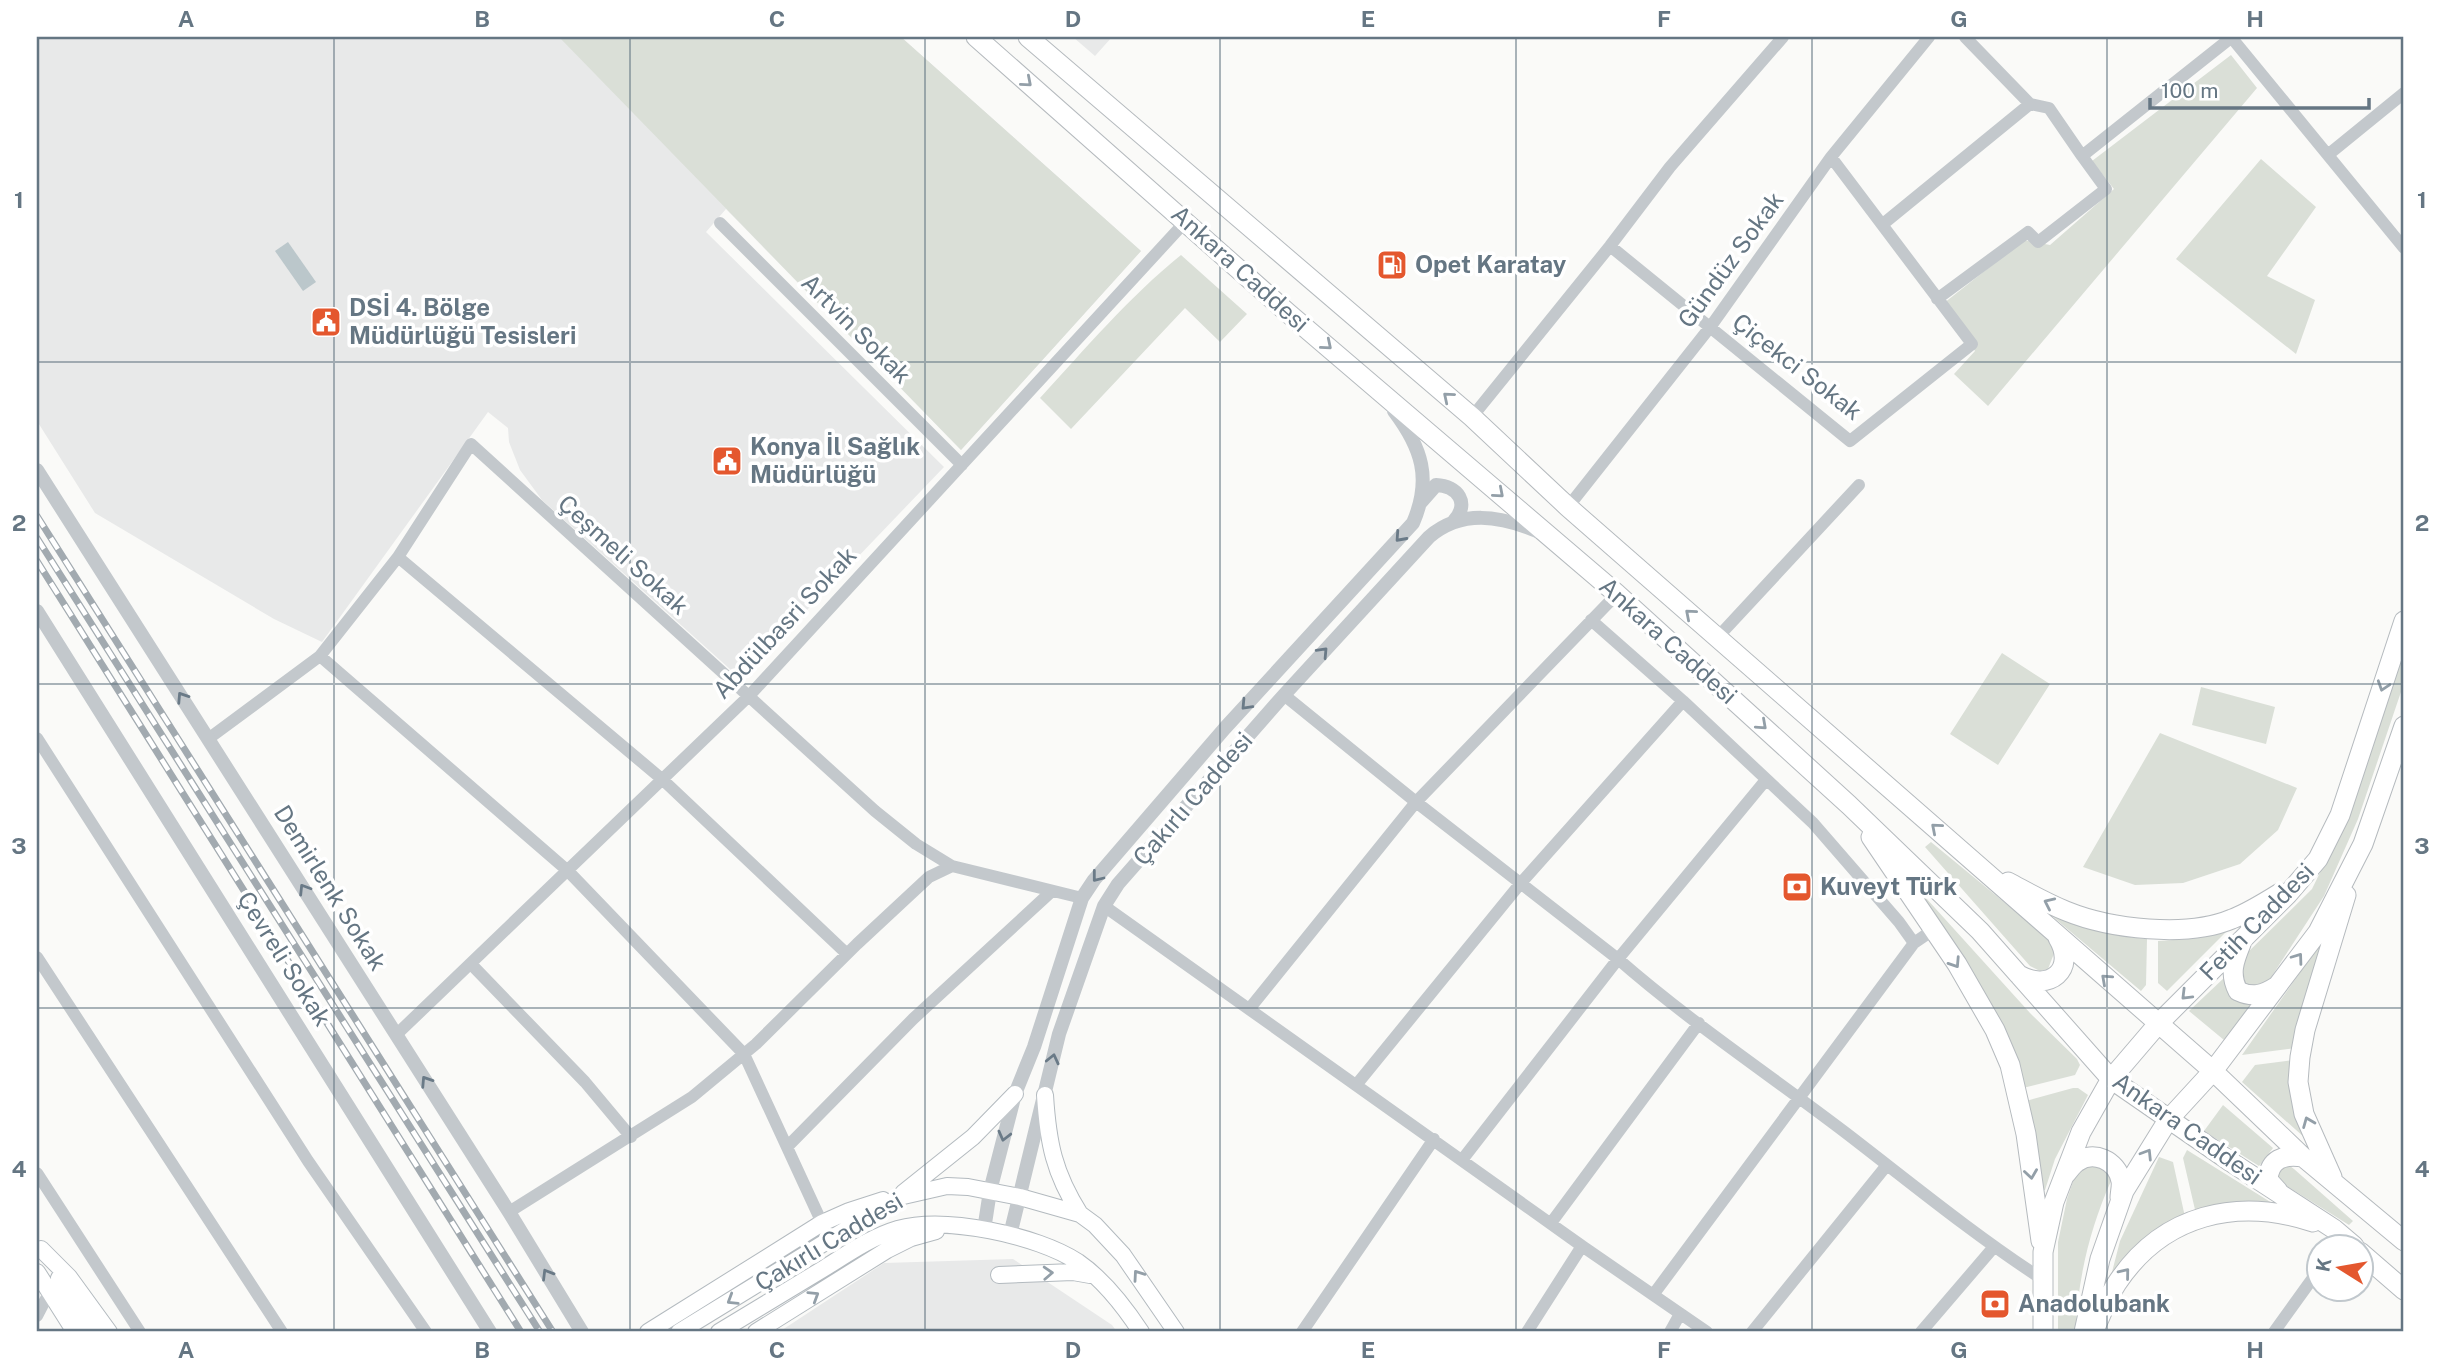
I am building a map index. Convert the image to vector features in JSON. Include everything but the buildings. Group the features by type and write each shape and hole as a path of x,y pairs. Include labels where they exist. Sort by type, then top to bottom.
{"main road":[{"name":"Ankara Caddesi","path":"976,37 1288,313 1617,594 1849,804 1954,905 2111,1079 2337,1232"},
{"name":"Ankara Caddesi","path":"1028,37 1472,417 1568,507 2213,1071 2303,1157 2404,1241"},
{"name":"Fetih Caddesi","path":"2043,1252 2062,1181 2081,1132 2111,1079 2158,1024 2318,859 2340,814 2404,621"},
{"name":"Fetih Caddesi","path":"2084,1332 2100,1259 2124,1191 2168,1120 2213,1071 2318,932 2356,858 2382,795 2404,726"},
{"path":"1849,804 1976,997 2010,1065 2026,1134 2043,1252 2043,1332"},
{"path":"2335,1184 2304,1114 2298,1082 2300,1057 2356,858"},
{"path":"1984,871 2068,912 2126,926 2174,929 2209,926 2231,920 2298,882"},
{"path":"2015,973 2029,981 2040,983 2050,980 2066,961 2065,950 2055,933"},
{"path":"2245,937 2233,964 2232,975 2238,991 2253,996 2261,995 2278,985"},
{"path":"648,1332 822,1223 872,1203 899,1197 973,1137 1015,1094"},
{"path":"1045,1095 1046,1124 1055,1169 1065,1192 1080,1214 1108,1238 1136,1271 1176,1332"},
{"path":"2280,1192 2268,1180 2269,1170 2274,1162 2284,1156 2303,1157"},
{"path":"2062,1181 2078,1161 2087,1157 2109,1160 2121,1181 2119,1206"},
{"name":"Çakırlı Caddesi","path":"679,1332 899,1197 947,1186 990,1191"},
{"path":"990,1191 1080,1214"},
{"path":"2093,1332 2116,1284 2138,1257 2183,1224 2205,1216 2248,1210 2296,1217 2334,1229"},
{"name":"Çakırlı Caddesi","path":"719,1332 878,1237 915,1225 962,1226 984,1230"},
{"path":"756,1332 898,1244 922,1234 962,1226"},
{"path":"984,1230 1010,1235 1063,1254 1077,1262 1096,1277 1127,1310 1141,1332"},
{"path":"39,1247 93,1332"},
{"path":"39,1247 69,1277 109,1332"},
{"path":"2374,1263 2404,1290"},
{"path":"37,1272 75,1332"},
{"path":"999,1275 1073,1272 1096,1277"}],"street":[{"path":"1472,417 1670,167 1783,37"},
{"name":"Gündüz Sokak","path":"1568,507 1711,326 1831,157 1929,37"},
{"path":"1937,299 2028,232 2038,242 2106,189 2049,108 2031,104 1965,37"},
{"path":"2082,156 2231,37 2329,153 2404,248"},
{"path":"2329,153 2404,93"},
{"path":"1884,224 2031,104"},
{"name":"Çiçekci Sokak","path":"1610,246 1850,441 1972,344 1831,157"},
{"name":"Abdülbasri Sokak","path":"396,1035 749,696 1186,221"},
{"name":"Artvin Sokak","path":"720,223 962,465"},
{"name":"Çakırlı Caddesi","path":"984,1230 990,1191 1015,1094 1034,1047 1082,898 1094,880 1225,728 1413,523 1421,502 1423,479 1419,453 1410,432 1379,390"},
{"name":"Çeşmeli Sokak","path":"208,739 320,656 398,557 471,444 602,565 916,844 952,866 1082,898"},
{"name":"Demirlenk Sokak","path":"37,470 509,1212 582,1332"},
{"path":"1421,502 1436,485 1448,485 1457,493 1462,504 1462,512 1454,521"},
{"path":"1717,638 1859,485"},
{"path":"1454,521 1472,517 1499,520 1549,536"},
{"name":"Çakırlı Caddesi","path":"1010,1235 1059,1034 1104,906 1118,884 1284,695 1429,537 1442,526 1454,521"},
{"path":"398,557 663,780 847,954"},
{"path":"1250,1008 1416,802 1617,594"},
{"name":"Çevreli Sokak","path":"37,611 490,1332"},
{"path":"1591,620 1683,701 1813,824 1899,922 1914,943"},
{"path":"320,656 568,871 744,1054 822,1223"},
{"path":"1284,695 1649,986 1993,1248 2042,1279"},
{"path":"1357,1084 1520,884 1683,701"},
{"path":"37,738 308,1161 426,1332"},
{"path":"1462,1160 1618,959 1765,781"},
{"path":"509,1212 692,1097 744,1054 929,877 952,866"},
{"path":"787,1147 913,1020 1052,891"},
{"path":"1104,906 1707,1332"},
{"path":"1653,1295 1914,943 1933,930"},
{"path":"37,957 282,1332"},
{"path":"471,964 585,1082 631,1137"},
{"path":"1551,1223 1699,1023"},
{"path":"1302,1332 1434,1139"},
{"path":"1752,1332 1886,1165"},
{"path":"37,1173 140,1332"},
{"path":"1527,1332 1582,1245"},
{"path":"1921,1332 1993,1248"},
{"path":"2274,1332 2304,1290"},
{"path":"37,1316 50,1291"},
{"path":"1670,1332 1680,1314"}],"shaded area":[{"path":"37,37 901,37 1141,251 961,450 726,209 706,232 944,467 741,679 542,500 520,470 509,442 508,428 488,412 322,642 274,619 95,513 37,421"},
{"path":"559,37 901,37 1141,251 961,450"},
{"path":"1073,37 1112,37 1095,56"},
{"path":"2231,55 2257,88 1988,406 1954,374 1975,351 1944,303 2024,240 2050,245 2114,189 2092,161"},
{"path":"2261,159 2316,207 2267,276 2315,300 2296,354 2176,259"},
{"path":"288,242 316,282 303,291 275,251"},
{"path":"1181,255 1247,314 1220,342 1185,308 1071,429 1040,398 1125,306"},
{"path":"2404,652 2404,683 2358,819 2324,896 2266,985 2257,990 2243,984 2241,959 2312,889 2347,817"},
{"path":"2002,653 2050,684 1998,765 1950,734"},
{"path":"2201,687 2275,707 2266,744 2192,725"},
{"path":"2160,733 2297,788 2278,830 2240,864 2183,883 2135,885 2083,867"},
{"path":"1931,842 2050,940 2055,951 2048,969 2040,971 2030,966 1925,847"},
{"path":"1916,887 2030,1013 2077,1059 2080,1065 2075,1075 2023,1088"},
{"path":"2052,916 2099,931 2147,939 2146,985 2141,991"},
{"path":"2227,931 2167,991 2158,983 2158,941 2188,939"},
{"path":"2323,940 2296,1048 2242,1055"},
{"path":"2225,977 2239,1000 2251,1004 2224,1040 2189,1011"},
{"path":"2293,1060 2305,1138 2242,1082 2255,1065"},
{"path":"2078,1088 2088,1095 2055,1159 2045,1190 2040,1190 2026,1101"},
{"path":"2223,1105 2273,1148 2259,1166 2204,1131"},
{"path":"2187,1150 2275,1207 2196,1214 2183,1158"},
{"path":"2159,1157 2173,1162 2185,1217 2111,1276 2120,1241"},
{"path":"2090,1163 2106,1169 2111,1181 2086,1255 2076,1332 2058,1332 2058,1242 2067,1199 2076,1173"},
{"path":"2287,1164 2353,1221 2349,1225 2282,1183 2277,1178 2277,1166"},
{"path":"1013,1259 1112,1325 1117,1332 779,1332 884,1263"}],"railway":[{"path":"37,516 553,1332"},
{"path":"37,538 540,1332"},
{"path":"37,561 521,1332"}],"place":[{"name":"Opet Karatay","path":"1392,265"},
{"name":"DSİ 4. Bölge Müdürlüğü Tesisleri","path":"326,322"},
{"name":"Konya İl Sağlık Müdürlüğü","path":"727,461"},
{"name":"Kuveyt Türk","path":"1797,887"},
{"name":"Anadolubank","path":"1995,1304"}]}
